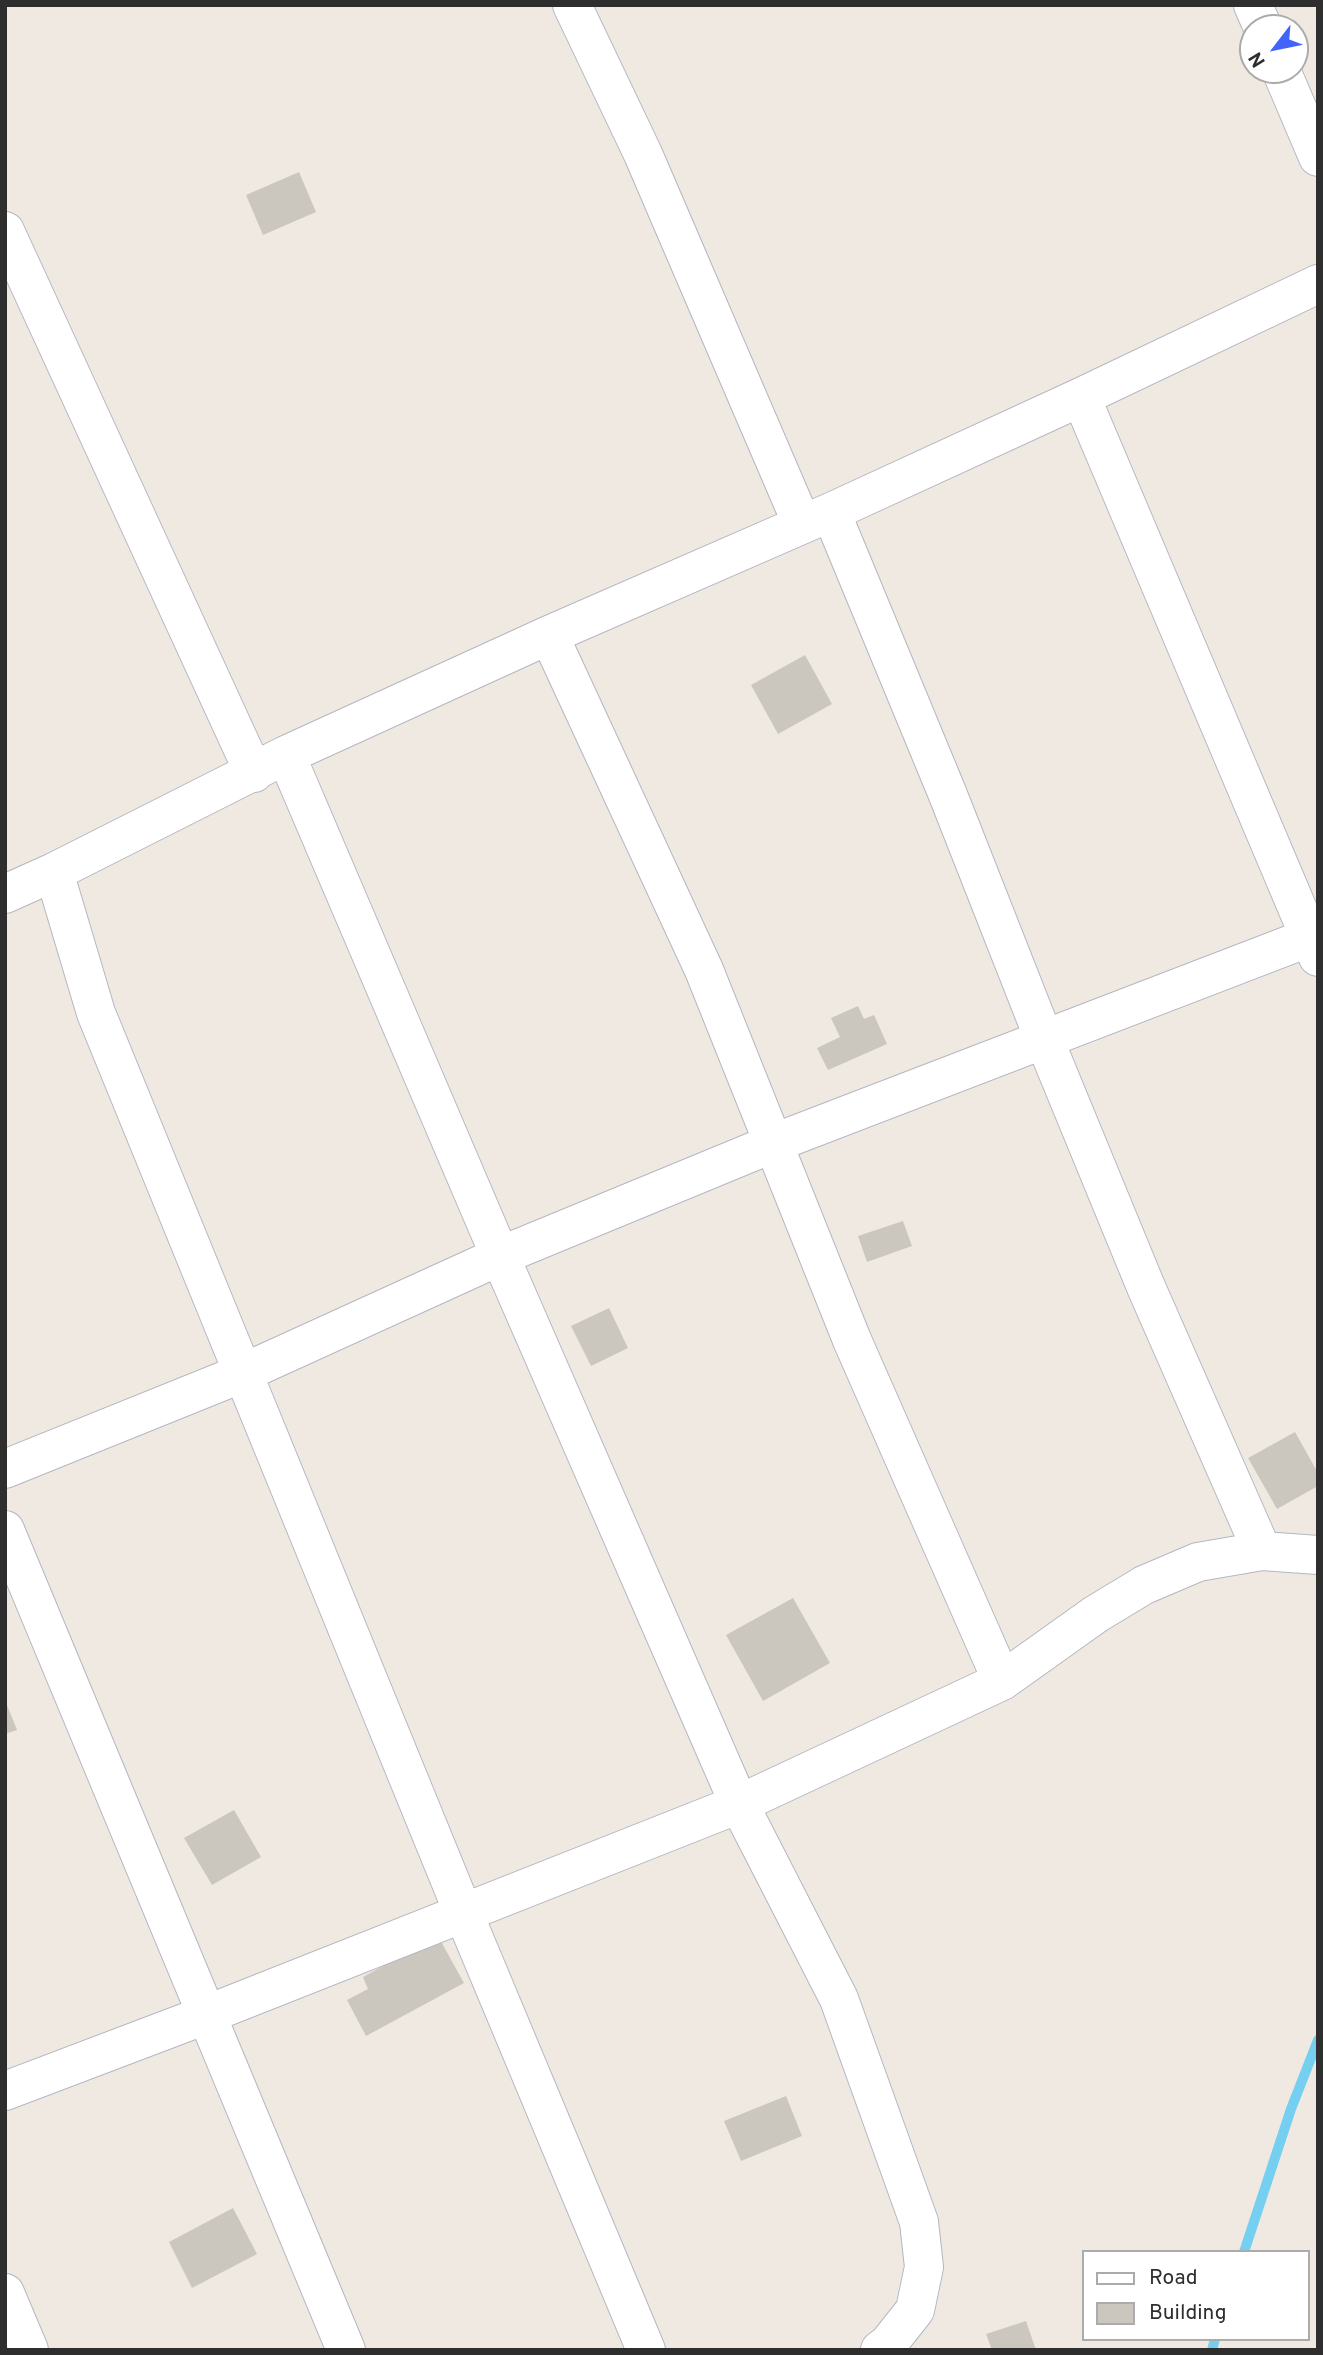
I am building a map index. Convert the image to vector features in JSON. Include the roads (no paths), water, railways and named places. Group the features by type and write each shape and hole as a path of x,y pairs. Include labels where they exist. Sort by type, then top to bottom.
{"street":[{"path":"572,5 948,795 1146,1287 1262,1551"},
{"path":"1287,84 1318,157"},
{"path":"5,231 270,764 500,1256 740,1804 839,1999 919,2222 924,2267 915,2310 880,2350"},
{"path":"5,894 270,764 549,635 816,518 1081,397 1318,284"},
{"path":"5,1469 243,1373 500,1256 774,1143 1044,1039 1315,943 1081,397"},
{"path":"549,635 704,970 852,1340 1002,1681"},
{"path":"54,872 96,1013 463,1912 646,2350"},
{"path":"5,1530 346,2350"},
{"path":"5,2091 208,2014 740,1804 1002,1681 1096,1614 1144,1585 1198,1562 1262,1551 1318,1555"},
{"path":"5,2293 29,2350"}],"waterway":[{"path":"1245,2250 1291,2109 1318,2040"},
{"path":"1212,2350 1214,2341"}]}
